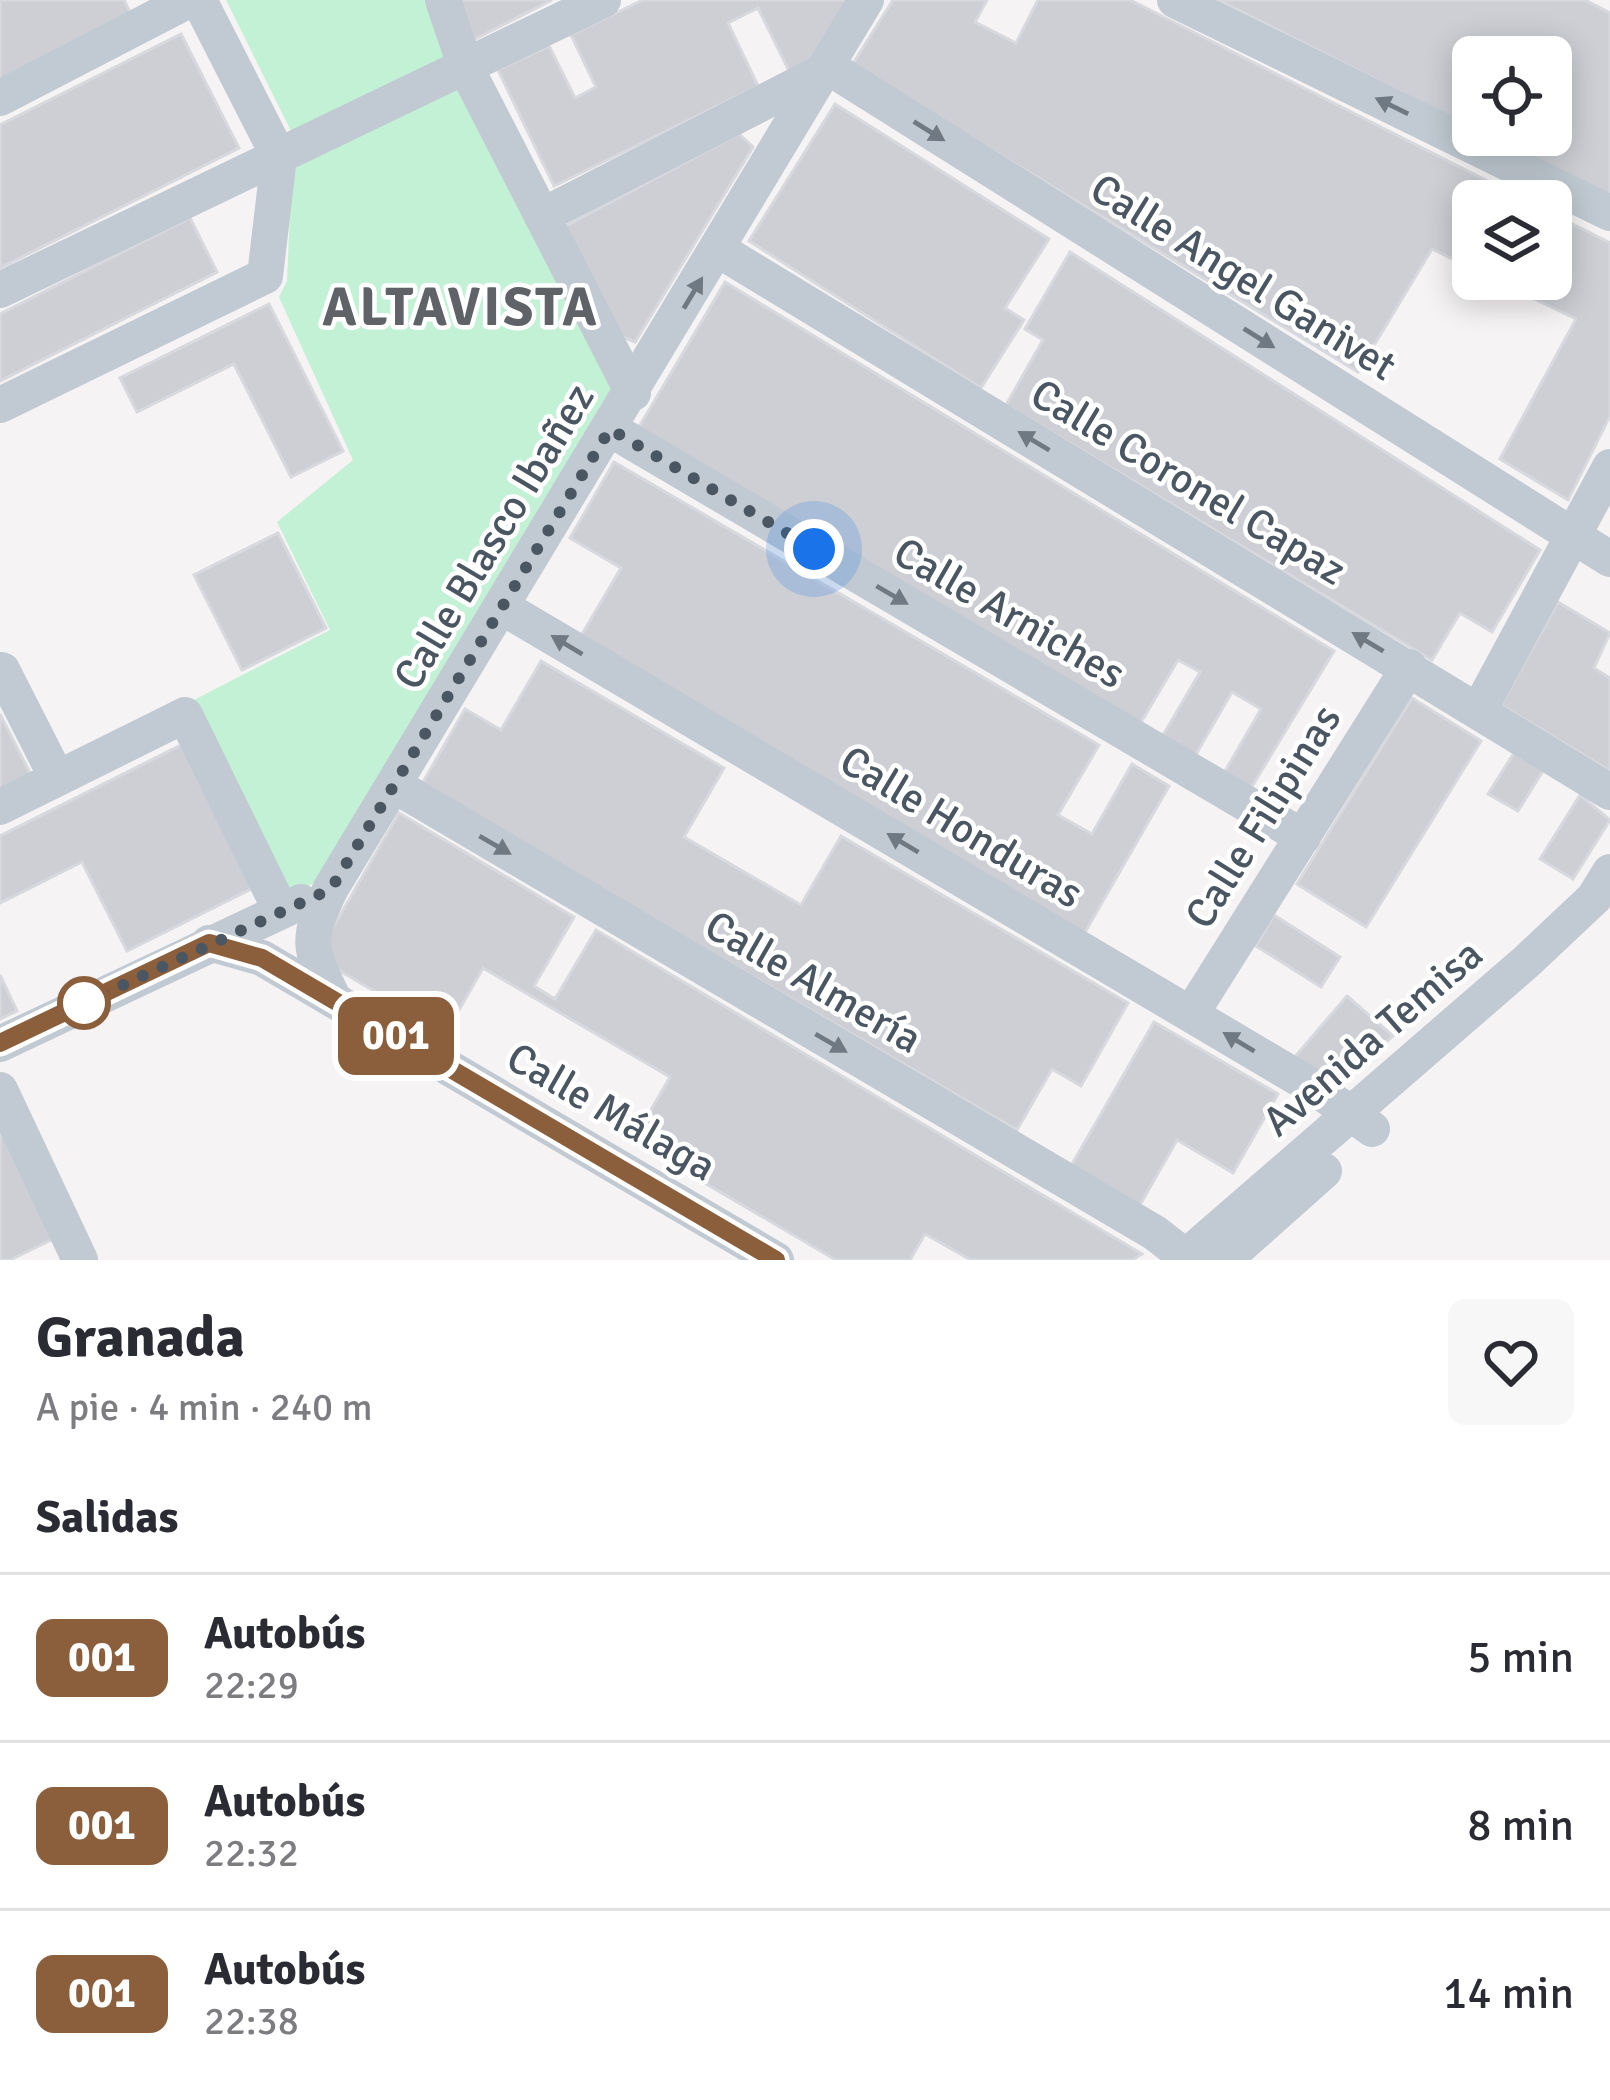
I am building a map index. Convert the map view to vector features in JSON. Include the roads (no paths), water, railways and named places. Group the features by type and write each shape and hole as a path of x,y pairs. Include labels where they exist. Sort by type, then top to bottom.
{"street":[{"path":"0,98 189,0"},
{"path":"0,405 265,276 278,157 199,0"},
{"path":"443,0 466,68 633,393"},
{"path":"0,290 603,0"},
{"name":"Calle Blasco Ibañez","path":"334,1000 310,949 313,925 331,889 830,68 866,0"},
{"path":"1174,0 1610,213"},
{"path":"542,216 830,68"},
{"name":"Calle Angel Ganivet","path":"830,68 1610,560"},
{"name":"Calle Coronel Capaz","path":"718,250 1610,793"},
{"name":"Calle Arniches","path":"610,429 1303,837"},
{"path":"1479,710 1610,467"},
{"name":"Calle Honduras","path":"502,607 1191,1013 1362,1122"},
{"name":"Calle Filipinas","path":"1191,1013 1409,667"},
{"path":"2,670 57,778"},
{"path":"0,807 185,715 281,911"},
{"name":"Calle Almería","path":"394,785 1134,1221 1184,1259"},
{"name":"Avenida Temisa","path":"1224,1260 1594,898 1610,872"},
{"path":"0,1043 331,889"},
{"name":"Avenida Temisa","path":"1184,1259 1362,1122 1610,915"},
{"name":"Calle Málaga","path":"209,943 262,958 776,1260"},
{"path":"0,1090 72,1257"}],"district":[{"name":"ALTAVISTA","path":"461,306"}]}
